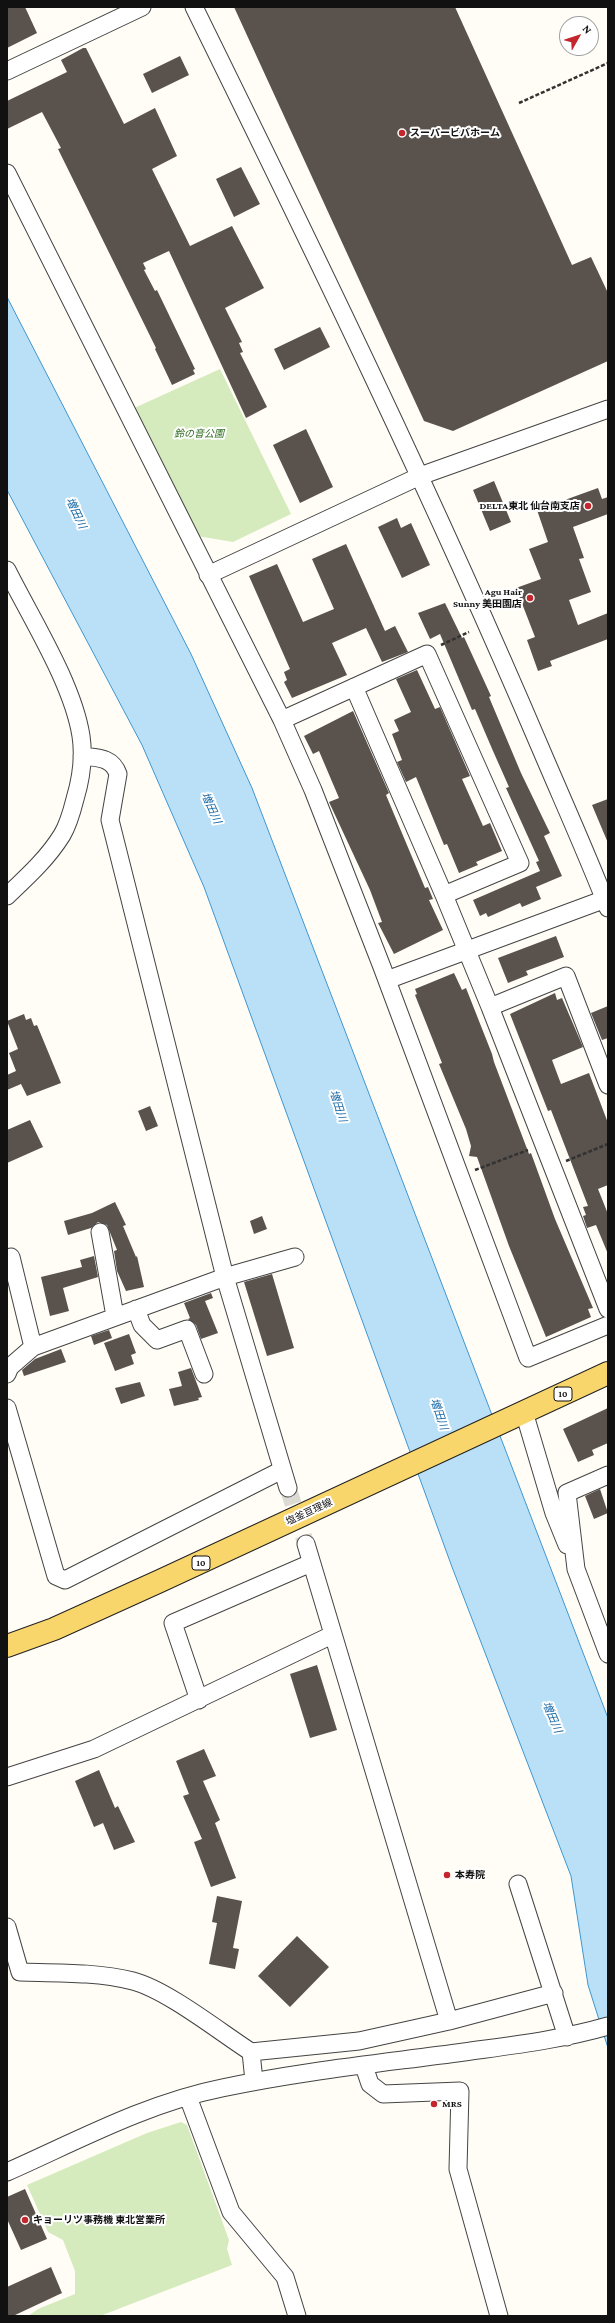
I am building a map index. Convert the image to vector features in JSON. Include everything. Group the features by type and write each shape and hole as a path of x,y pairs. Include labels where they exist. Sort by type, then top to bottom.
{"main road":[{"name":"塩釜亘理線","path":"7,1646 54,1629 160,1581 608,1373"}],"street":[{"path":"7,71 142,7"},
{"path":"194,7 295,212 420,476 487,624 607,902 468,950 387,980"},
{"path":"7,173 282,720 313,790 387,980 528,1358 608,1325"},
{"path":"208,575 420,476 608,409"},
{"path":"7,570 64,682 76,713 81,736 82,756 79,786 73,810 62,835 34,871 7,896"},
{"path":"282,720 427,654 520,863 444,895"},
{"path":"354,687 468,950 551,1167 608,1309"},
{"path":"82,756 110,761 116,767 118,774 110,820 225,1277 288,1488"},
{"path":"490,1007 566,976 608,1085"},
{"path":"100,1232 115,1316"},
{"path":"11,1257 33,1347"},
{"path":"7,1374 10,1367 33,1347 225,1277 295,1257"},
{"path":"136,1309 142,1324 157,1340 188,1329 204,1374"},
{"path":"7,1408 56,1576 65,1580 282,1470"},
{"path":"521,1413 554,1513 608,1654"},
{"path":"576,1569 567,1493 608,1475"},
{"path":"306,1544 449,2022"},
{"path":"199,1700 173,1623 311,1562"},
{"path":"7,1777 94,1749 332,1635"},
{"path":"518,1884 554,1993 575,2035"},
{"path":"7,1927 20,1972 91,1975 134,1981 164,1994 251,2052 359,2041 449,2022 554,1993"},
{"path":"7,2172 121,2121 188,2097 254,2081 514,2047 575,2035 608,2026"},
{"path":"251,2052 254,2081"},
{"path":"364,2066 370,2084 383,2094 460,2091 458,2169 500,2316"},
{"path":"188,2097 231,2212 285,2277 297,2316"}],"path":[{"path":"519,103 608,63"},
{"path":"427,654 433,648 469,632"},
{"path":"460,1176 543,1144"},
{"path":"551,1167 608,1144"}],"green space":[{"name":"鈴の音公園","path":"220,369 291,514 233,542 197,536 132,409"},
{"path":"181,2122 187,2125 229,2240 227,2249 232,2265 100,2316 28,2316 38,2309 75,2294 75,2271 63,2240 48,2232 27,2185 147,2133"}],"water":[{"name":"増田川","path":"7,297 191,654 252,788 608,1718 608,2048 588,1985 571,1876 452,1567 204,887 142,745 7,490"}],"building":[{"path":"7,7 25,7 37,33 7,48"},
{"name":"スーパービバホーム","path":"234,7 455,7 572,265 591,257 608,293 608,361 453,431 424,421"},
{"path":"83,48 86,48 124,124 155,108 177,156 152,169 190,246 232,226 264,288 225,308 242,342 239,343 243,352 240,353 267,407 246,418 169,251 143,263 146,269 144,270 155,291 157,290 195,369 193,370 195,374 172,385 155,349 156,348 58,149 61,148 42,112 7,129 7,101 67,72 61,60"},
{"path":"180,56 189,75 152,93 143,74"},
{"path":"241,167 260,204 234,217 216,179"},
{"path":"320,327 330,347 284,370 274,349"},
{"path":"306,429 333,487 300,503 273,445"},
{"path":"494,481 511,522 490,531 473,490"},
{"path":"598,488 602,499 608,497 608,514 573,527 584,558 579,559 591,592 569,600 578,625 608,613 608,639 550,661 552,666 538,671 527,640 535,637 516,588 541,579 529,549 548,542 537,510"},
{"path":"397,518 401,528 411,523 430,565 402,578 378,527"},
{"path":"346,544 385,631 395,626 408,652 382,662 366,628 332,643 347,675 292,698 284,682 287,680 284,672 290,669 249,576 277,564 303,622 334,609 312,559"},
{"path":"445,603 462,638 464,637 491,696 489,697 521,773 550,833 544,836 562,876 536,887 541,899 522,907 520,903 488,917 486,913 480,916 473,900 540,871 536,862 539,861 506,788 509,787 475,709 472,710 440,634 430,639 418,613"},
{"path":"417,670 435,709 440,707 470,776 462,779 483,826 490,823 502,851 476,862 478,865 459,873 447,844 444,845 416,777 406,782 397,762 402,760 392,734 399,731 394,720 411,712 396,679"},
{"path":"353,711 389,793 386,795 425,888 428,887 433,899 429,900 443,930 394,954 378,923 382,922 370,890 329,802 339,798 319,751 313,754 304,736"},
{"path":"608,799 608,843 592,805"},
{"path":"556,936 564,957 526,971 528,975 508,983 498,958"},
{"path":"454,973 462,990 466,988 529,1154 531,1153 555,1219 593,1308 588,1309 591,1317 546,1337 509,1246 477,1157 469,1156 471,1146 466,1129 439,1064 442,1063 415,995 417,994 415,989"},
{"path":"555,993 557,1000 562,998 583,1047 552,1060 561,1084 589,1073 608,1123 608,1185 598,1189 608,1214 608,1254 596,1225 587,1228 583,1216 586,1215 583,1207 588,1206 551,1110 548,1111 510,1014"},
{"path":"608,1006 608,1038 602,1040 591,1013"},
{"path":"24,1014 26,1020 31,1018 34,1026 37,1025 61,1083 27,1096 21,1084 7,1090 7,1075 16,1071 9,1053 18,1049 7,1021"},
{"path":"150,1106 158,1126 146,1131 138,1111"},
{"path":"30,1120 43,1147 7,1163 7,1130"},
{"path":"115,1202 126,1225 123,1226 136,1257 137,1256 144,1287 126,1291 117,1271 114,1251 117,1250 107,1225 98,1222 91,1228 68,1235 64,1221 92,1213"},
{"path":"262,1216 267,1229 254,1234 250,1221"},
{"path":"94,1256 98,1277 63,1288 69,1311 50,1316 41,1277 82,1267 80,1260"},
{"path":"272,1274 294,1348 267,1356 244,1282"},
{"path":"211,1293 213,1298 205,1301 218,1333 201,1339 196,1325 188,1319 190,1318 184,1303"},
{"path":"109,1330 112,1338 94,1345 91,1336"},
{"path":"129,1334 136,1353 131,1355 134,1364 115,1371 104,1343"},
{"path":"61,1349 66,1362 24,1376 22,1370 35,1359"},
{"path":"191,1368 202,1397 198,1398 199,1400 174,1406 169,1389 182,1386 178,1372"},
{"path":"140,1382 145,1396 121,1404 115,1388"},
{"path":"608,1408 608,1443 592,1450 594,1455 578,1462 563,1429"},
{"path":"600,1489 608,1513 594,1519 585,1496"},
{"path":"317,1665 337,1730 310,1738 290,1674"},
{"path":"204,1749 216,1776 203,1781 220,1820 215,1823 236,1878 211,1887 194,1842 202,1839 183,1796 189,1794 176,1761"},
{"path":"99,1770 115,1808 118,1806 135,1842 114,1850 103,1823 94,1827 75,1781"},
{"path":"217,1896 242,1901 233,1948 239,1949 235,1969 209,1964 217,1923 212,1922"},
{"path":"297,1936 329,1967 290,2007 258,1976"},
{"path":"25,2189 47,2239 21,2250 7,2219 7,2197"},
{"path":"51,2267 62,2293 13,2316 7,2316 7,2287"}],"tunnel":[{"path":"288,1488 306,1544"}],"place":[{"name":"スーパービバホーム","path":"402,133"},
{"name":"DELTA東北 仙台南支店","path":"588,506"},
{"name":"Agu Hair Sunny 美田園店","path":"530,598"},
{"name":"本寿院","path":"447,1875"},
{"name":"MRS","path":"434,2104"},
{"name":"キョーリツ事務機 東北営業所","path":"25,2220"}]}
